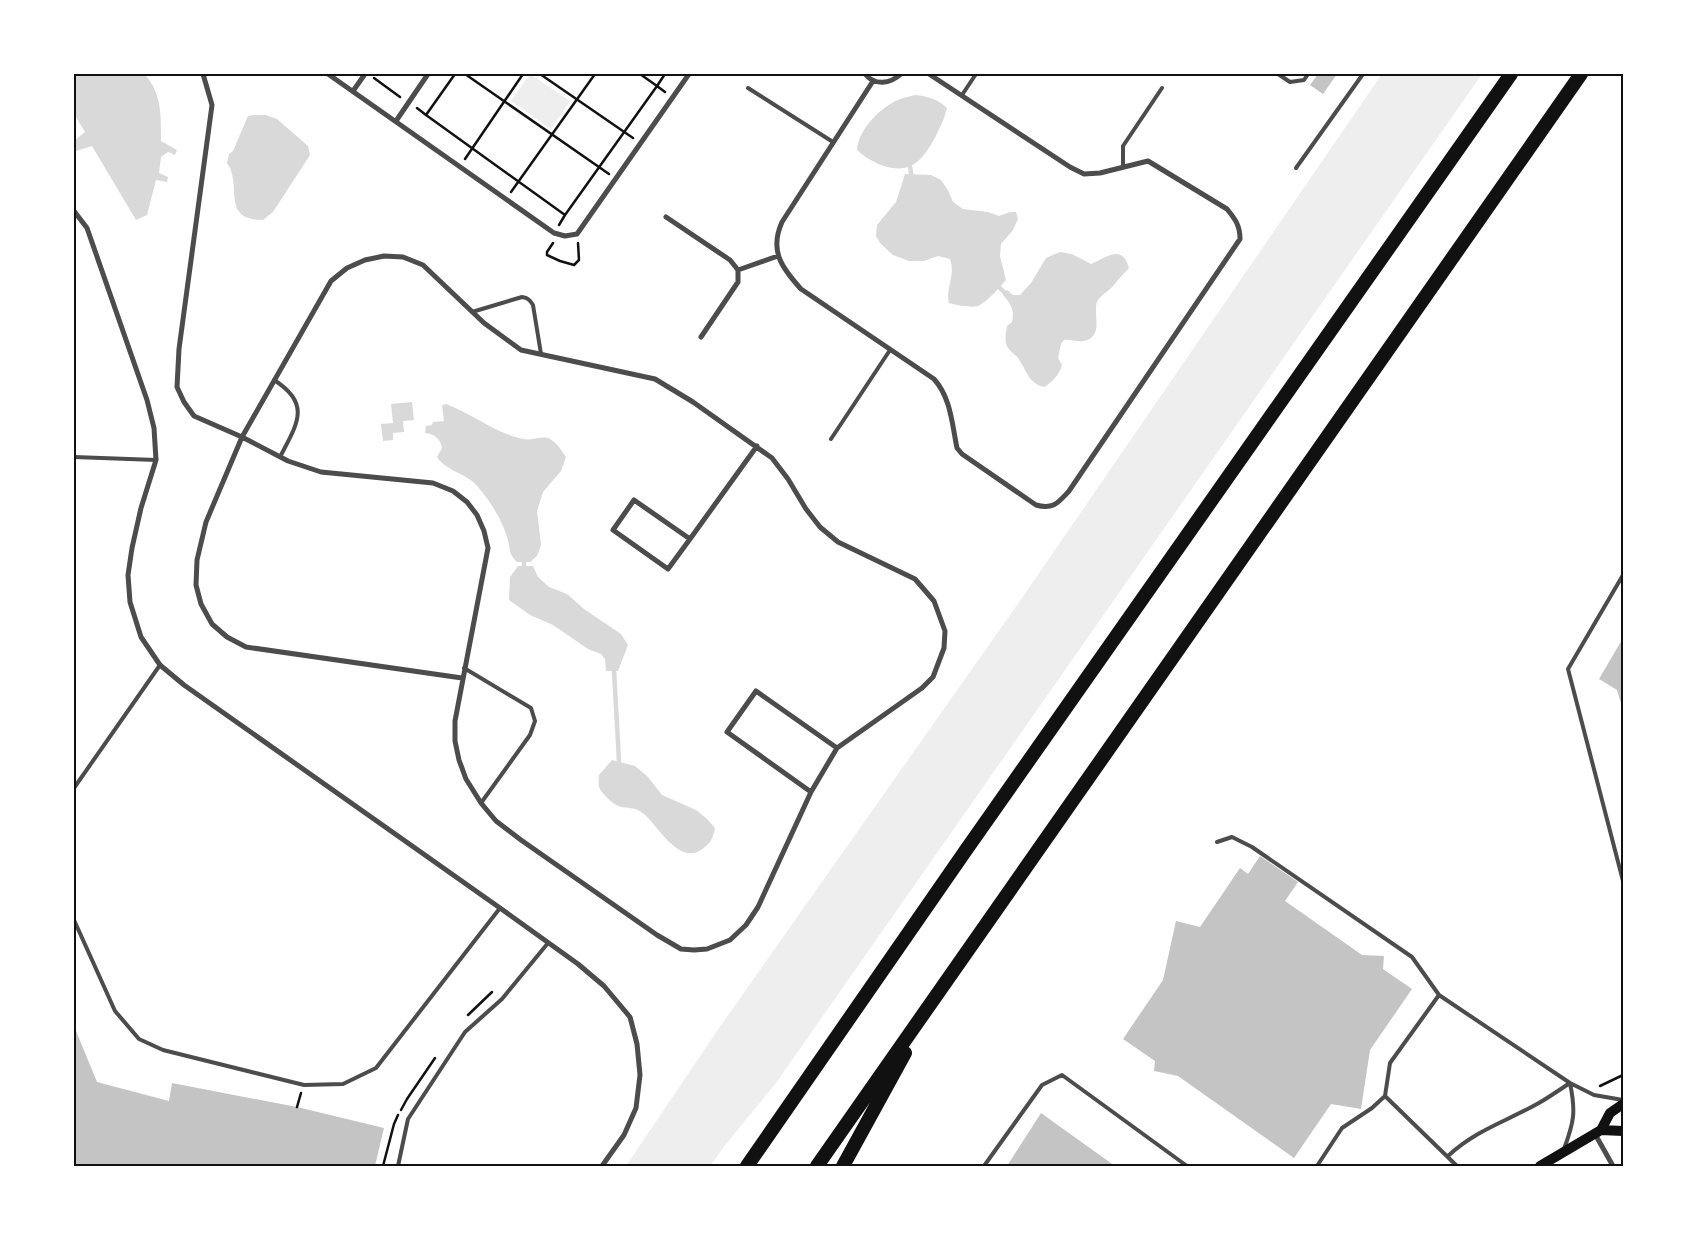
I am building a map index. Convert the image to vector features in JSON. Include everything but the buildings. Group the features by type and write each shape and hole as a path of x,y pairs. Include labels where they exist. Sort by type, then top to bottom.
{"highway":[{"path":"747,1166 1510,74"},
{"path":"817,1166 1581,74"},
{"path":"842,1166 943,987"}],"main road":[{"path":"1540,1166 1598,1131 1610,1113 1623,1104"},
{"path":"1598,1131 1623,1131"}],"street":[{"path":"204,74 212,105 179,349 178,387 184,402 194,416 242,437 280,457 321,472 433,484 453,491 467,502 477,515 484,531 488,548 462,678 455,721 455,741 466,779 496,821 657,935 681,949 707,949 730,940 746,925 758,907 811,792 837,748 922,688 933,677 944,648 945,631 934,601 915,579 838,542 820,527 806,510 788,478 772,458 693,402 655,379 521,350 484,323 423,265 403,257 384,256 365,260 347,268 331,281 274,380 242,437 206,522 197,560 196,585 201,604 212,624 227,637 246,647 462,678"},
{"path":"328,74 554,233 565,236 577,234 688,74"},
{"path":"353,91 366,74"},
{"path":"396,121 428,74"},
{"path":"865,74 873,81 884,83 894,80 901,74"},
{"path":"873,81 782,222 776,240 778,256 790,276 801,289 934,379 947,397 957,448 962,454 1036,505 1051,506 1059,501 1068,491 1240,239 1240,229 1236,220 1226,209 1148,161 1100,173 1084,174 1070,167 930,74"},
{"path":"74,211 87,228 147,400 154,428 156,460 141,508 128,575 130,602 141,637 160,665 188,688 500,908 578,964 604,986 630,1017 637,1044 640,1075 636,1108 624,1135 602,1166"},
{"path":"666,217 730,260 738,270 738,282 702,337"},
{"path":"738,270 778,256"},
{"path":"690,539 634,500 613,530 668,569 690,539 756,446"},
{"path":"811,792 728,732 756,691 837,748"},
{"path":"1598,1131 1613,1166"}],"lane":[{"path":"962,95 976,74"},
{"path":"1278,74 1290,82 1304,80 1308,74"},
{"path":"1296,168 1363,74"},
{"path":"748,88 833,142"},
{"path":"1123,166 1122,146 1162,88"},
{"path":"472,312 527,298 533,305 541,354"},
{"path":"831,439 890,350"},
{"path":"274,380 286,388 297,404 296,427 280,457"},
{"path":"74,457 156,460"},
{"path":"1623,575 1568,668 1623,881"},
{"path":"74,788 160,665"},
{"path":"464,668 531,708 535,721 530,735 482,803"},
{"path":"1218,842 1232,838 1252,847 1412,958 1439,994 1570,1083 1585,1092 1604,1098 1623,1100"},
{"path":"74,920 115,1011 139,1039 163,1050 304,1085 343,1084 376,1068 500,908"},
{"path":"398,1166 408,1119 465,1032 502,1000 548,943"},
{"path":"1316,1166 1342,1128 1372,1108 1385,1096 1390,1063 1439,994"},
{"path":"984,1166 1042,1085 1062,1075 1188,1166"},
{"path":"1563,1152 1573,1125 1573,1099 1570,1083"},
{"path":"1448,1156 1460,1144 1476,1134 1538,1104 1570,1083"},
{"path":"1385,1096 1457,1166"}],"path":[{"path":"366,74 565,215 665,74"},
{"path":"426,115 455,74"},
{"path":"465,74 616,179"},
{"path":"460,166 524,74"},
{"path":"540,74 640,143"},
{"path":"506,199 595,74"},
{"path":"640,74 657,86"},
{"path":"554,233 554,242 547,252 548,255 560,261 574,265 578,263 579,244"},
{"path":"1585,1092 1623,1075"},
{"path":"297,1107 304,1085"}],"shaded area":[{"path":"74,74 144,74 150,81 159,105 161,141 177,150 175,155 168,152 161,157 159,173 168,177 167,182 156,180 147,215 136,220 92,146 76,151 74,149 74,141 85,132 74,114"},
{"path":"530,74 570,101 551,129 511,101"},
{"path":"1382,74 1482,74 776,1083 710,1166 626,1166 717,1031 1022,598"},
{"path":"916,95 933,99 947,108 935,137 922,158 910,166 893,168 877,163 857,150 862,134 872,119 886,107 900,99"},
{"path":"266,115 277,119 308,146 310,155 273,212 263,220 241,214 237,208 231,172 227,163 229,154 233,151 248,116"},
{"path":"905,174 931,175 941,180 953,202 963,209 988,212 999,216 1016,212 1018,219 1013,230 1001,244 1000,256 1006,280 982,304 972,307 949,303 948,292 952,271 950,259 938,256 924,261 909,261 893,255 880,243 876,236 877,225 896,202"},
{"path":"1060,252 1072,254 1091,264 1113,254 1118,254 1126,260 1129,268 1098,300 1096,305 1096,329 1090,339 1083,341 1064,340 1061,344 1058,358 1062,365 1061,369 1045,387 1031,380 1018,358 1006,344 1007,326 1012,322 1013,311 1003,295 1007,290 1013,295 1020,295 1031,283 1046,258"},
{"path":"412,402 414,420 403,421 404,432 393,433 393,440 383,441 381,424 393,423 391,404"},
{"path":"446,404 504,433 527,439 550,439 566,457 561,471 543,492 537,511 541,545 537,556 530,562 517,562 514,559 501,522 478,487 446,466 437,457 442,448 440,442 431,434 425,433 426,426 432,425 433,422 444,421 442,405"},
{"path":"518,566 533,566 538,577 549,587 567,594 584,609 621,634 628,645 618,671 606,671 605,659 601,654 588,649 553,625 530,615 509,600 510,577"},
{"path":"612,760 635,766 648,777 662,795 696,810 707,819 715,828 709,843 701,850 693,853 685,852 669,842 640,811 618,806 610,801 600,790 599,775"}],"waterway":[{"path":"910,166 911,174"},
{"path":"1000,288 1005,293"},
{"path":"614,671 619,761"}]}
